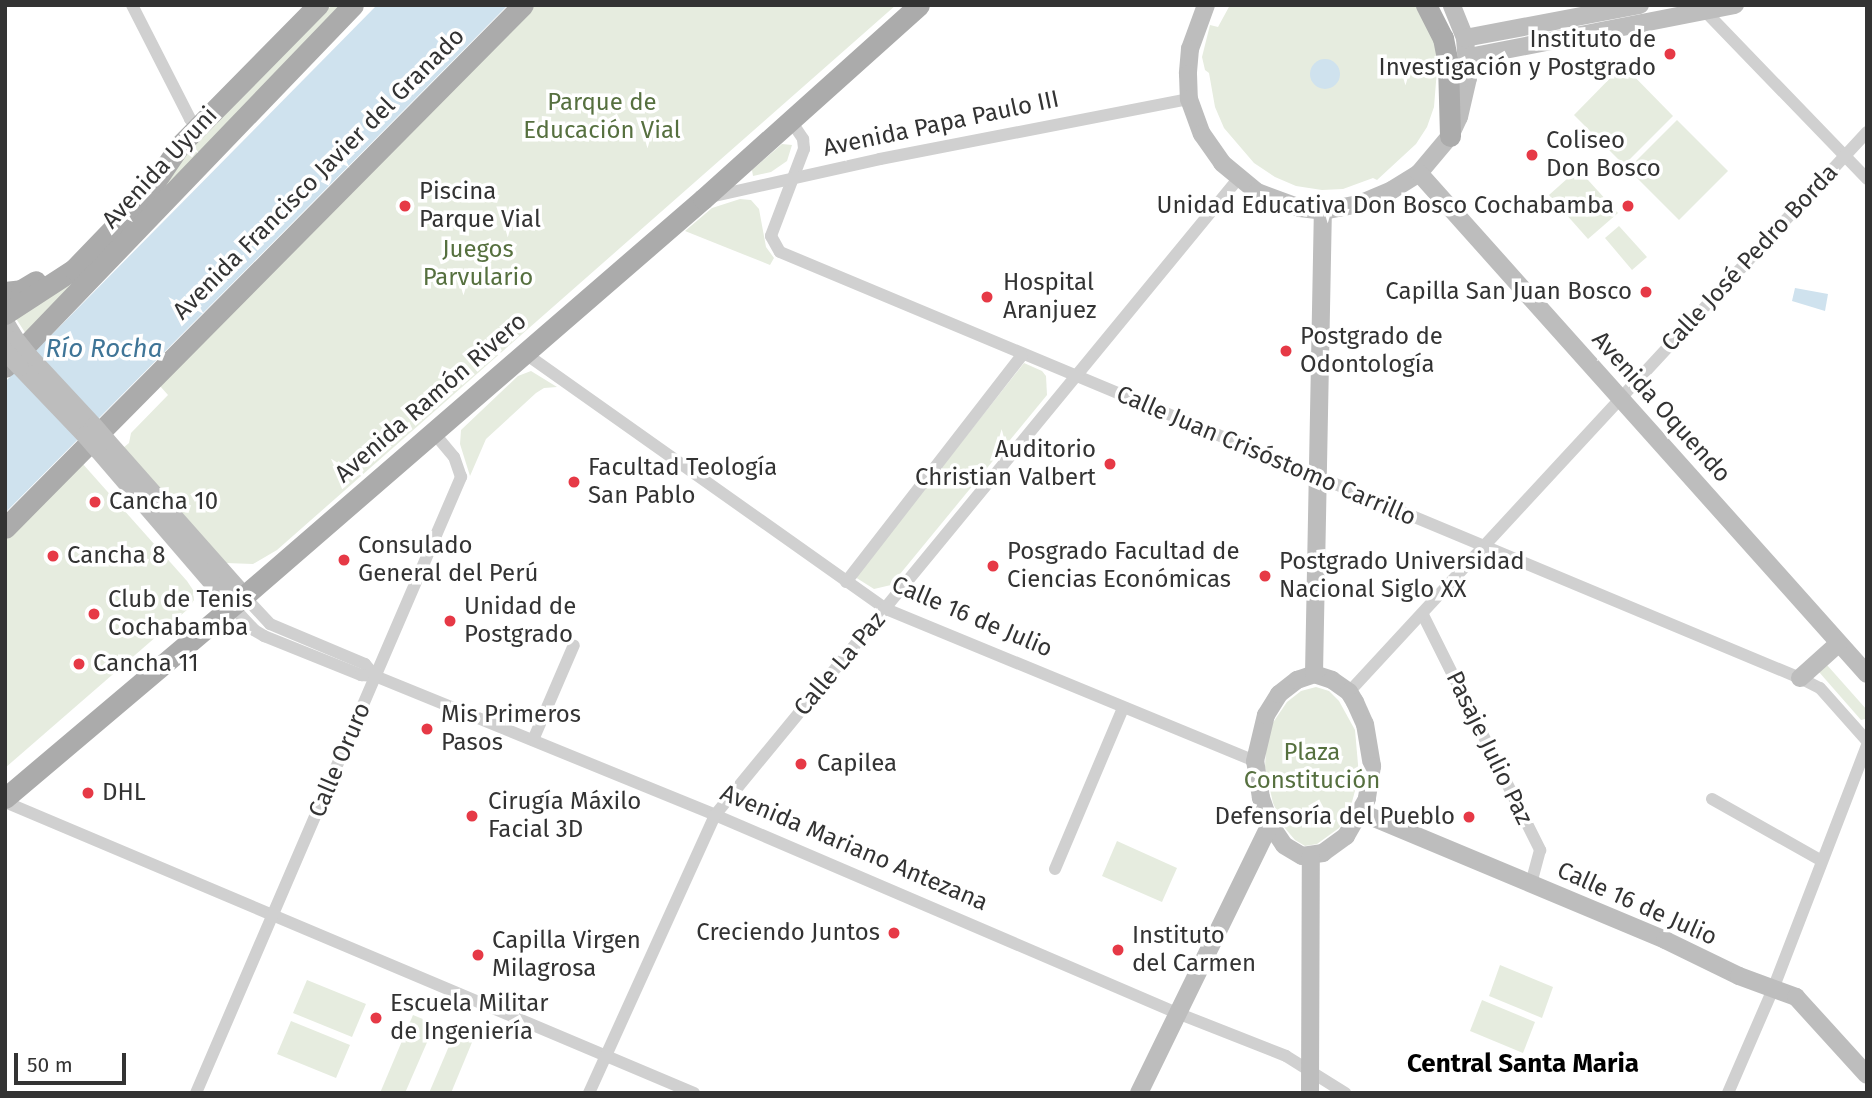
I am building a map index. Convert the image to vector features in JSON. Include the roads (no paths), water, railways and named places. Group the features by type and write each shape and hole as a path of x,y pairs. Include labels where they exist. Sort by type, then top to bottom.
{"main road":[{"name":"Avenida Uyuni","path":"5,314 74,269 149,191 180,145 318,5"},
{"name":"Avenida Uyuni","path":"14,357 353,5"},
{"name":"Avenida Francisco Javier del Granado","path":"5,528 523,5"},
{"name":"Avenida Ramón Rivero","path":"5,800 703,199 919,5"},
{"path":"1206,5 1190,49 1189,99 1211,148 1238,179 1278,202 1323,211 1359,204 1392,190 1419,173 1450,136 1465,98 1469,57 1465,38 1452,5"},
{"path":"1426,5 1443,38 1448,64 1450,136"},
{"path":"1465,38 1640,5"},
{"path":"1469,57 1702,8 1735,5"},
{"path":"5,292 21,290 54,268 180,145"},
{"name":"Avenida Oquendo","path":"1419,173 1867,674"},
{"path":"1314,674 1323,211"},
{"name":"Avenida Mariano Antezana","path":"5,322 14,357 89,430 238,601"},
{"path":"1800,678 1839,643"},
{"path":"1314,674 1332,680 1349,692 1366,724 1371,747 1371,782 1362,813 1335,846 1311,856 1302,856 1284,845 1270,824 1261,799 1255,761 1266,715 1279,694 1297,680 1314,674"},
{"name":"Calle 16 de Julio","path":"1362,813 1796,997 1867,1075"},
{"path":"1139,1093 1270,824"},
{"path":"1310,1093 1311,856"}],"street":[{"path":"132,5 190,119 197,127"},
{"path":"1702,8 1867,180"},
{"name":"Avenida Papa Paulo III","path":"703,199 880,159 1189,99"},
{"name":"Calle Juan Crisóstomo Carrillo","path":"791,121 803,139 804,149 771,236 780,252 1800,678 1820,688 1867,743"},
{"name":"Calle José Pedro Borda","path":"1349,692 1867,132"},
{"name":"Calle La Paz","path":"589,1093 715,815 1238,179"},
{"name":"Calle 16 de Julio","path":"523,352 886,609 1255,761"},
{"name":"Calle La Paz","path":"846,582 1022,355"},
{"name":"Calle Oruro","path":"196,1093 461,477 454,457 432,431"},
{"name":"Avenida Mariano Antezana","path":"238,601 270,624 365,664 375,676 715,815 1177,1013 1286,1056 1345,1093"},
{"name":"Pasaje Julio Paz","path":"1423,615 1540,850 1531,883"},
{"path":"533,740 574,645"},
{"path":"1055,869 1123,708"},
{"path":"1728,1093 1773,989 1867,743"},
{"path":"1712,799 1822,861"},
{"path":"5,800 694,1093"}],"water":[{"name":"Río Rocha","path":"377,5 508,5 5,513 5,382"},
{"path":"1325,59 1335,64 1340,74 1335,84 1325,89 1315,84 1310,74 1315,64"},
{"path":"1795,288 1828,294 1825,311 1792,301"}],"place":[{"name":"Instituto de Investigación y Postgrado","path":"1670,54"},
{"name":"Coliseo Don Bosco","path":"1532,155"},
{"name":"Piscina Parque Vial","path":"405,206"},
{"name":"Unidad Educativa Don Bosco Cochabamba","path":"1628,206"},
{"name":"Capilla San Juan Bosco","path":"1646,292"},
{"name":"Hospital Aranjuez","path":"987,297"},
{"name":"Postgrado de Odontología","path":"1286,351"},
{"name":"Auditorio Christian Valbert","path":"1110,464"},
{"name":"Facultad Teología San Pablo","path":"574,482"},
{"name":"Cancha 10","path":"95,502"},
{"name":"Cancha 8","path":"53,556"},
{"name":"Consulado General del Perú","path":"344,560"},
{"name":"Posgrado Facultad de Ciencias Económicas","path":"993,566"},
{"name":"Postgrado Universidad Nacional Siglo XX","path":"1265,576"},
{"name":"Club de Tenis Cochabamba","path":"94,614"},
{"name":"Unidad de Postgrado","path":"450,621"},
{"name":"Cancha 11","path":"79,664"},
{"name":"Mis Primeros Pasos","path":"427,729"},
{"name":"Capilea","path":"801,764"},
{"name":"DHL","path":"88,793"},
{"name":"Cirugía Máxilo Facial 3D","path":"472,816"},
{"name":"Defensoría del Pueblo","path":"1469,817"},
{"name":"Creciendo Juntos","path":"894,933"},
{"name":"Instituto del Carmen","path":"1118,950"},
{"name":"Capilla Virgen Milagrosa","path":"478,955"},
{"name":"Escuela Militar de Ingeniería","path":"376,1018"}],"district":[{"name":"Central Santa Maria","path":"1523,1064"}],"park label":[{"name":"Parque de Educación Vial","path":"602,117"},
{"name":"Juegos Parvulario","path":"478,264"},
{"name":"Plaza Constitución","path":"1312,767"}]}
